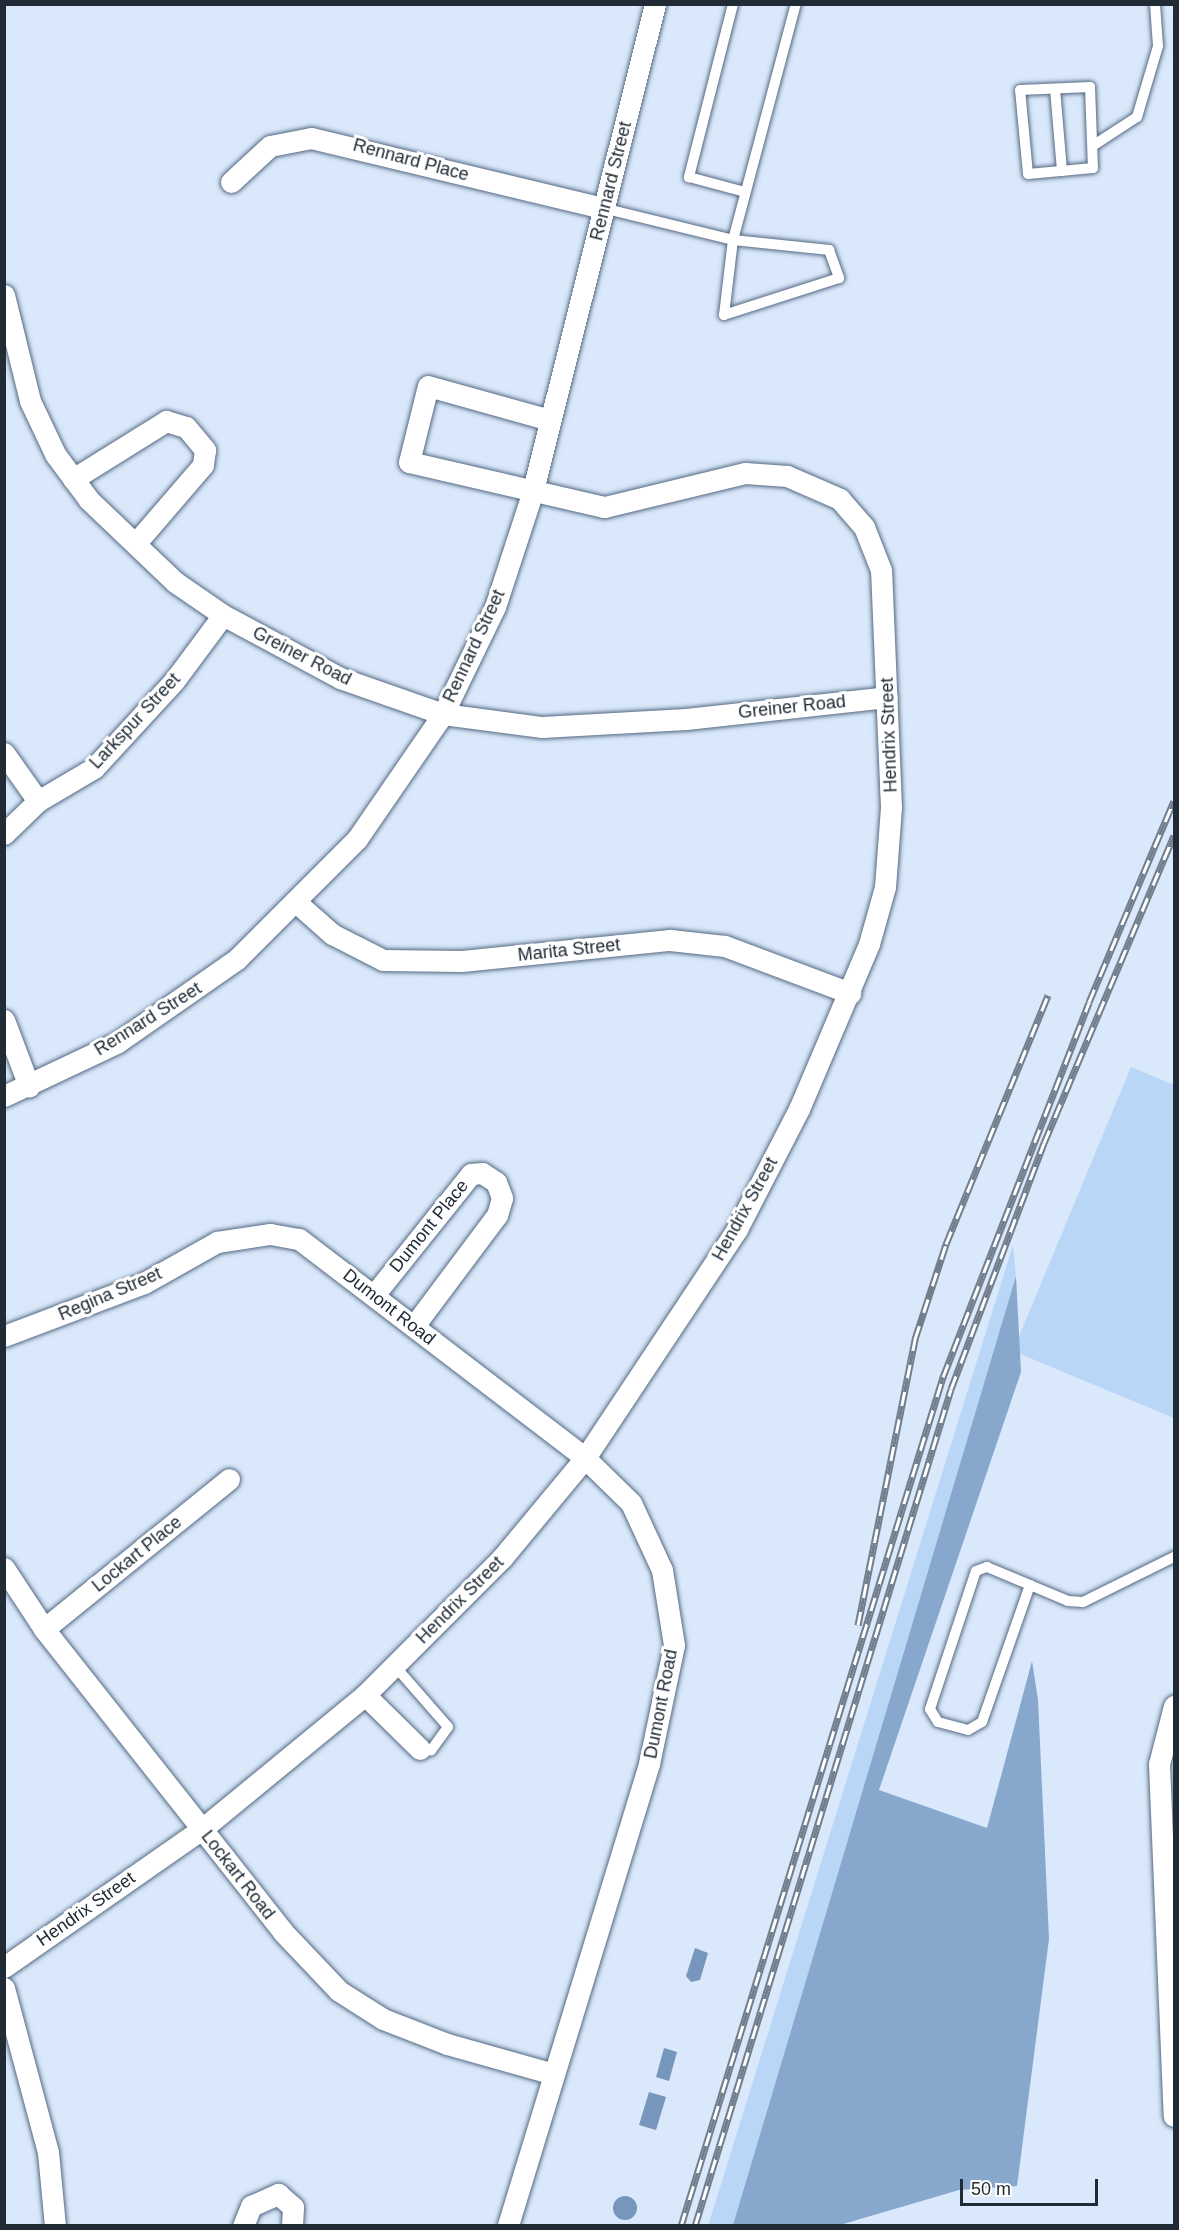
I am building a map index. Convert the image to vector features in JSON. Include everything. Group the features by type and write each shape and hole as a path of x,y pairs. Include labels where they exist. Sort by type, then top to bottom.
{"street":[{"name":"Rennard Street","path":"4,1096 118,1042 184,999 297,903 365,829 443,714 495,607 532,494 655,4"},
{"name":"Rennard Place","path":"231,182 270,146 311,138 603,208"},
{"name":"Greiner Road","path":"4,295 30,401 73,478 135,544 223,615 340,678 443,714 542,727 586,726 887,696"},
{"name":"Hendrix Street","path":"4,1967 202,1829 364,1695 502,1558 585,1458 737,1229 799,1109 850,993 885,886 891,807 881,570 864,527 840,499 787,476 745,473 604,507 532,494 409,462 428,386 550,420"},
{"path":"73,478 166,421 186,427 205,450 203,465 135,544"},
{"name":"Larkspur Street","path":"4,834 38,801 94,768 174,681 223,615"},
{"path":"4,753 38,801"},
{"name":"Marita Street","path":"297,903 332,934 383,960 462,961 670,940 725,946 850,993"},
{"path":"4,1020 29,1086"},
{"name":"Dumont Place","path":"374,1295 471,1174 482,1173 496,1182 502,1198 497,1215 414,1326"},
{"name":"Dumont Road","path":"211,1245 270,1234 299,1239 585,1458 631,1503 644,1526 662,1570 674,1645 649,1764 508,2226"},
{"name":"Regina Street","path":"4,1336 144,1283 211,1245"},
{"name":"Lockart Place","path":"44,1629 229,1479"},
{"name":"Lockart Road","path":"4,1568 44,1629 283,1932 339,1990 383,2019 447,2044 554,2074"},
{"path":"364,1695 420,1749"},
{"path":"1174,1706 1159,1764 1174,2116"},
{"path":"4,1988 48,2152 55,2226"},
{"path":"243,2226 251,2206 278,2194 293,2207 292,2226"}],"lane":[{"path":"734,4 690,177 745,192"},
{"path":"603,208 733,240 829,250 838,278 724,315 733,240 796,4"},
{"path":"1094,145 1137,117 1158,46 1155,4"},
{"path":"1090,87 1094,145 1093,168 1028,174 1020,90 1055,89 1090,87"},
{"path":"1055,89 1062,171"},
{"path":"1030,1585 982,1722 968,1730 938,1722 930,1708 976,1571 987,1567 1030,1585 1083,1602 1174,1557"},
{"path":"394,1665 448,1727 431,1750 420,1749"}],"shaded area":[{"path":"1131,1067 1174,1085 1174,1418 1013,1351"},
{"path":"1013,1245 1016,1276 733,2225 708,2226"},
{"path":"1016,1276 1021,1372 879,1790 987,1828 1032,1661 1038,1700 1049,1939 1017,2186 959,2190 840,2225 733,2225"},
{"path":"695,1948 708,1953 700,1980 691,1982 686,1976"},
{"path":"664,2048 677,2052 669,2081 656,2077"},
{"path":"649,2092 666,2097 656,2130 639,2125"},
{"path":"625,2196 633,2200 637,2208 633,2216 625,2220 617,2216 613,2208 617,2200"}],"railway":[{"path":"681,2226 943,1377 1089,1002 1174,801"},
{"path":"695,2226 951,1389 1044,1143 1174,835"},
{"path":"858,1625 915,1339 946,1244 1048,995"}]}
